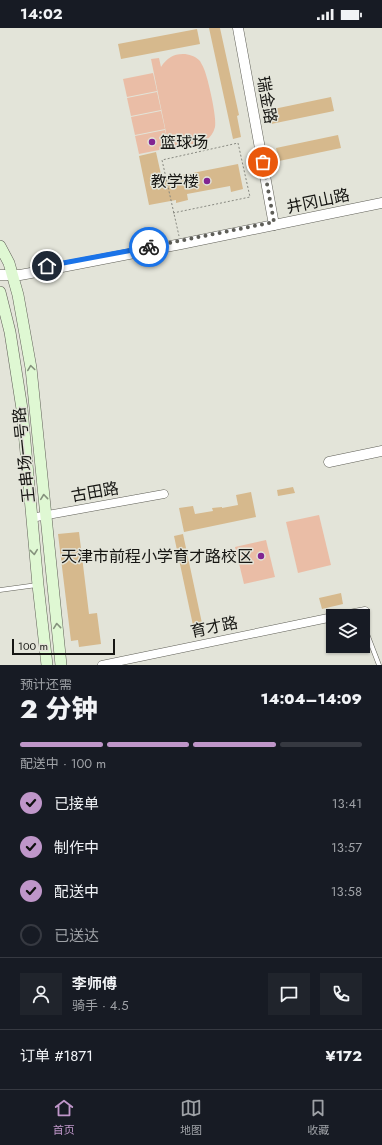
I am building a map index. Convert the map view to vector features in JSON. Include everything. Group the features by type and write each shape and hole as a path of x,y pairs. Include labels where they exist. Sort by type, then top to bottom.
{"main road":[{"name":"王串场一号路","path":"0,246 9,263 18,295 31,368 61,665"},
{"name":"王串场一号路","path":"1,295 10,332 22,409 31,518 47,665"}],"street":[{"name":"瑞金路","path":"238,28 274,224"},
{"name":"井冈山路","path":"0,275 274,224 382,200"},
{"name":"井冈山路","path":"0,271 12,273 31,273 382,203"},
{"path":"329,462 382,451"},
{"name":"古田路","path":"31,518 164,494"},
{"name":"育才路","path":"102,665 326,618"}],"lane":[{"path":"0,590 38,585"},
{"path":"370,642 379,665"}],"path":[{"path":"173,213 250,197 238,143 162,160 173,213 180,241"}],"shaded area":[{"path":"183,54 196,58 200,61 204,68 212,98 215,115 215,127 213,133 205,141 189,144 178,140 179,145 169,147 151,59 159,58 161,67 170,57"},
{"name":"篮球场","path":"153,73 157,91 127,97 123,79"},
{"name":"篮球场","path":"157,92 161,110 131,116 127,98"},
{"name":"篮球场","path":"161,111 165,129 135,135 131,117"},
{"name":"篮球场","path":"165,130 169,148 139,154 135,136"},
{"path":"319,515 331,565 298,573 286,522"},
{"path":"266,540 275,577 244,584 235,547"}],"building":[{"path":"209,28 220,28 239,115 237,116 241,137 233,139"},
{"path":"197,29 200,44 121,59 118,44"},
{"path":"331,97 334,111 271,124 269,110"},
{"path":"338,135 341,148 279,161 276,148"},
{"path":"156,152 162,179 238,164 243,189 231,192 230,186 187,194 188,200 176,203 176,200 149,205 139,156"},
{"path":"293,487 295,493 278,496 277,490"},
{"path":"251,492 256,517 184,532 179,508 193,506 195,514 213,511 212,508 238,505 236,495"},
{"path":"79,532 89,614 97,613 101,644 79,647 78,640 71,641 58,534"},
{"path":"183,534 203,628 194,630 174,536"},
{"path":"341,593 343,604 322,609 319,598"}],"way so far":[{"path":"149,247 274,222 263,162"}],"place":[{"name":"篮球场","path":"152,142"},
{"name":"教学楼","path":"207,181"},
{"name":"天津市前程小学育才路校区","path":"261,556"}],"route":[{"path":"47,266 149,247"}]}
